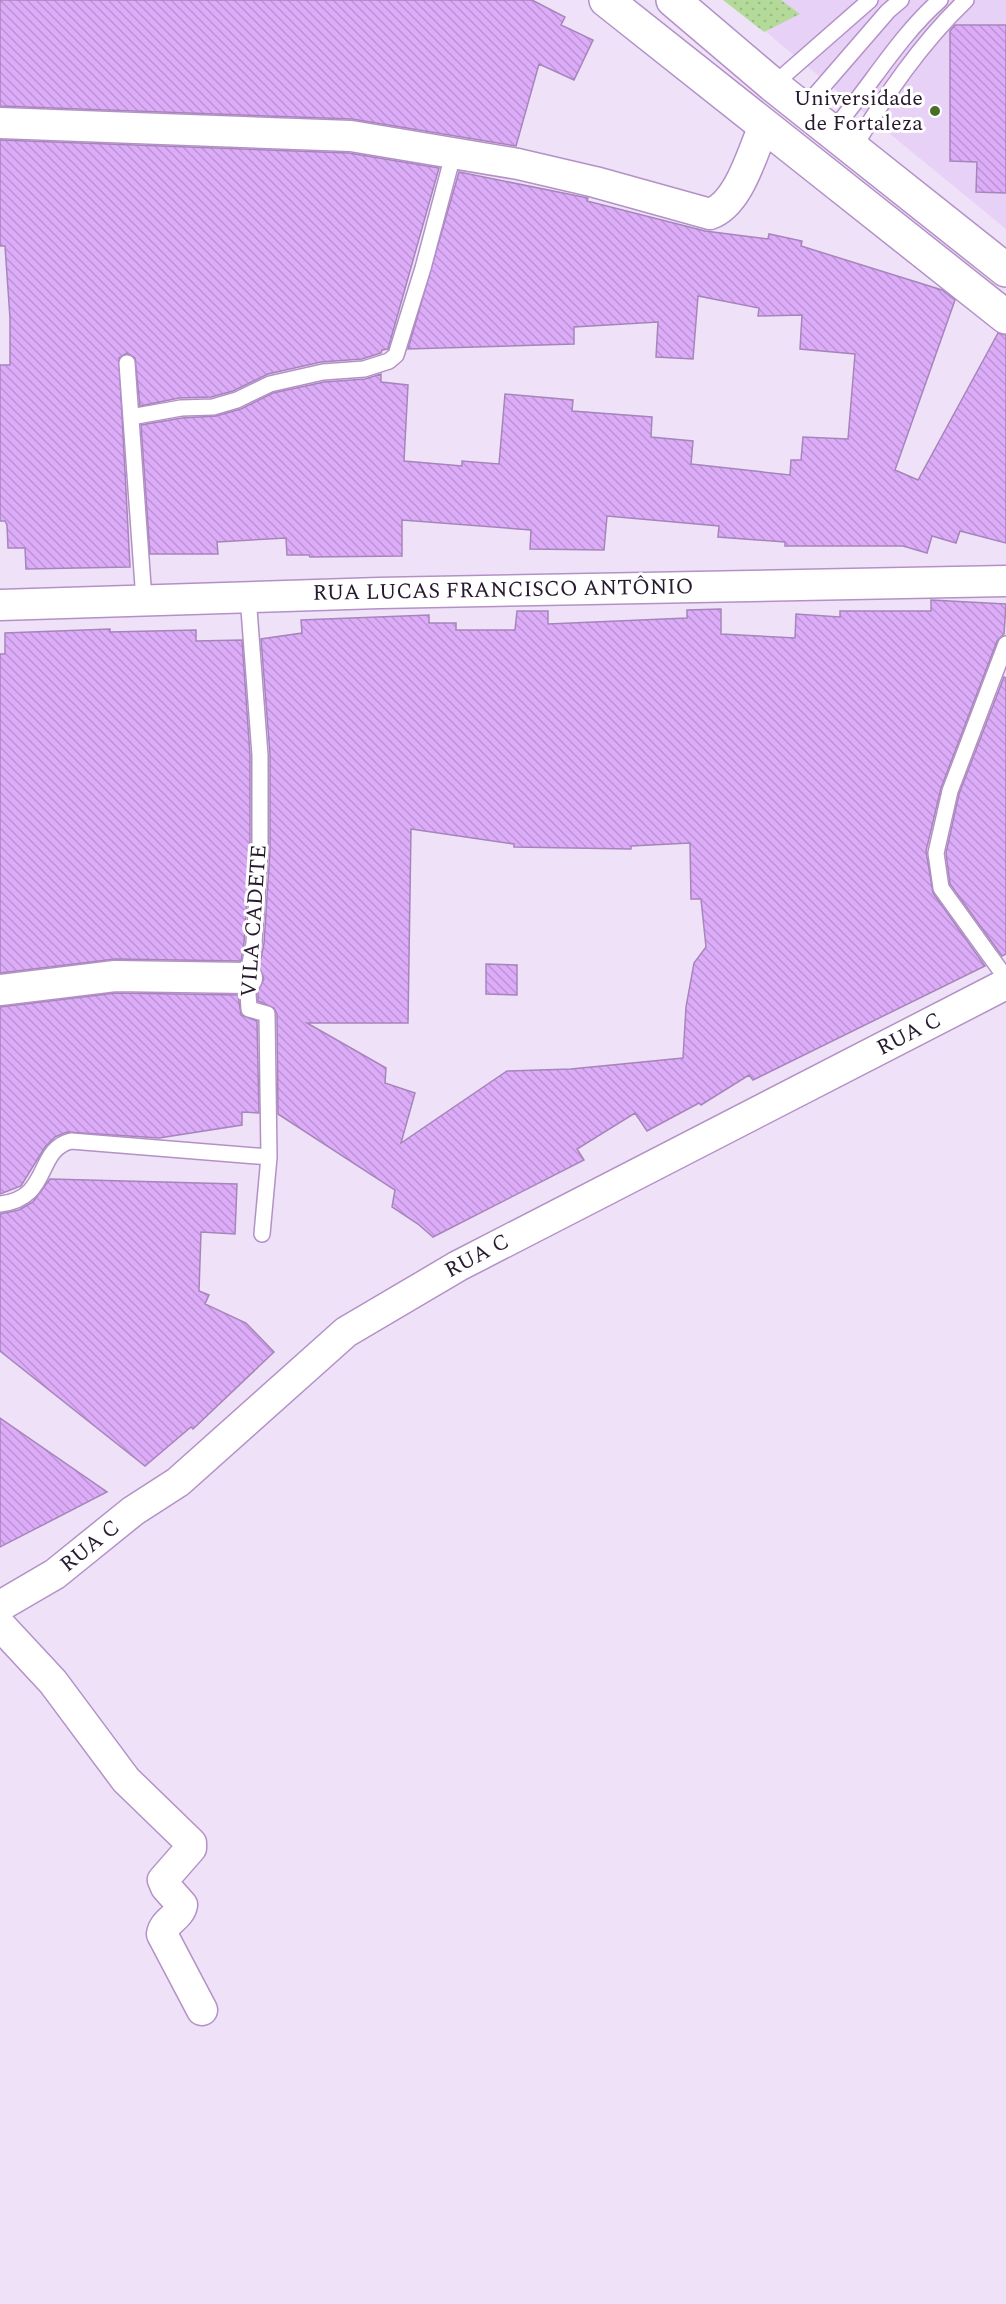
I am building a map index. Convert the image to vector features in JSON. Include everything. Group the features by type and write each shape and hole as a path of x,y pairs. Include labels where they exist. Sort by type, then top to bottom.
{"street":[{"path":"606,0 1006,317"},
{"path":"673,0 773,85 1006,270"},
{"path":"0,123 351,136 453,155 518,164 584,179 710,214 719,211 733,196 764,126"},
{"name":"RUA LUCAS FRANCISCO ANTÔNIO","path":"0,605 248,596 1006,581"},
{"path":"0,990 115,976 247,978"},
{"name":"RUA C","path":"0,1606 55,1574 133,1511 178,1482 346,1332 458,1266 1006,984"},
{"path":"0,1625 53,1682 126,1780 191,1843 191,1848 163,1880 166,1887 182,1905 181,1910 163,1928 162,1934 202,2010"}],"lane":[{"path":"773,85 870,0"},
{"path":"804,108 880,19 902,0"},
{"path":"842,140 855,105 915,22 940,0"},
{"path":"842,140 872,117 936,29 966,0"},
{"path":"131,417 181,408 213,407 237,400 270,384 322,372 364,369 389,361 396,355 423,268 453,155"},
{"path":"127,363 144,600"},
{"name":"VILA CADETE","path":"248,596 257,686 260,852 254,942 247,978 249,1009 267,1014 269,1157 262,1234"},
{"path":"1006,644 950,791 936,853 941,888 1006,978"},
{"path":"0,1204 18,1202 28,1194 51,1154 58,1146 71,1141 269,1157"}],"shaded area":[{"name":"Universidade de Fortaleza","path":"729,0 1006,0 1006,229 785,48"}],"green space":[{"path":"723,0 781,0 800,14 764,32"}],"building":[{"path":"0,0 532,0 565,17 561,25 593,40 574,80 539,64 516,146 352,119 0,106"},
{"path":"955,25 1006,25 1006,193 976,192 977,162 950,161 950,31"},
{"path":"0,140 349,153 439,168 388,349 362,359 321,362 268,374 233,391 211,397 179,398 140,406 135,358 127,353 119,358 130,567 26,569 25,548 8,548 7,525 5,521 0,521 0,365 10,365 10,318 5,246 0,246"},
{"path":"459,172 588,198 587,201 705,231 768,239 769,234 802,241 801,246 942,290 955,300 895,470 918,480 998,333 1006,335 1006,543 960,531 956,543 932,536 927,553 903,546 785,546 785,542 718,537 719,526 607,516 604,550 530,549 531,530 402,520 402,556 287,555 286,538 217,542 218,554 150,554 141,425 182,418 216,416 241,409 273,393 324,382 365,379 381,374 381,382 408,385 404,461 462,466 462,461 499,464 505,394 573,400 572,411 652,417 651,437 693,441 691,464 790,475 791,460 801,460 803,437 848,439 855,354 800,349 802,315 758,316 759,308 698,296 693,359 656,357 658,322 574,327 574,344 408,349"},
{"path":"931,600 1006,604 1004,634 997,641 941,788 926,851 933,893 985,966 753,1080 749,1075 701,1105 699,1103 647,1131 635,1113 577,1149 584,1160 433,1237 392,1207 395,1190 278,1114 277,1014 274,1008 258,1001 258,991 264,979 259,967 264,944 270,851 270,754 261,639 302,633 301,620 429,615 429,623 456,623 456,630 515,630 517,611 548,611 548,624 687,618 687,610 721,609 721,634 795,638 796,614 840,617 840,611 931,611","holes":["411,829 514,844 514,847 631,849 631,846 690,843 691,899 701,899 706,947 694,963 686,1007 683,1058 571,1069 507,1071 401,1143 415,1093 385,1083 386,1068 307,1023 408,1023"]},
{"path":"110,629 110,632 196,630 196,641 242,640 250,755 250,851 241,961 115,959 0,973 0,654 5,654 5,633"},
{"path":"1004,677 1006,678 1006,954 1002,956 950,884 946,853 959,794"},
{"path":"486,964 517,965 517,995 486,994"},
{"path":"116,993 238,995 241,1015 257,1021 259,1113 242,1112 242,1125 159,1138 67,1132 55,1137 45,1147 21,1186 0,1194 0,1007"},
{"path":"50,1179 237,1184 235,1234 201,1232 199,1291 209,1295 205,1304 246,1323 274,1352 193,1429 191,1427 145,1466 0,1351 0,1214 19,1210 33,1202"},
{"path":"0,1418 107,1492 0,1547"}],"place":[{"name":"Universidade de Fortaleza","path":"935,111"}]}
